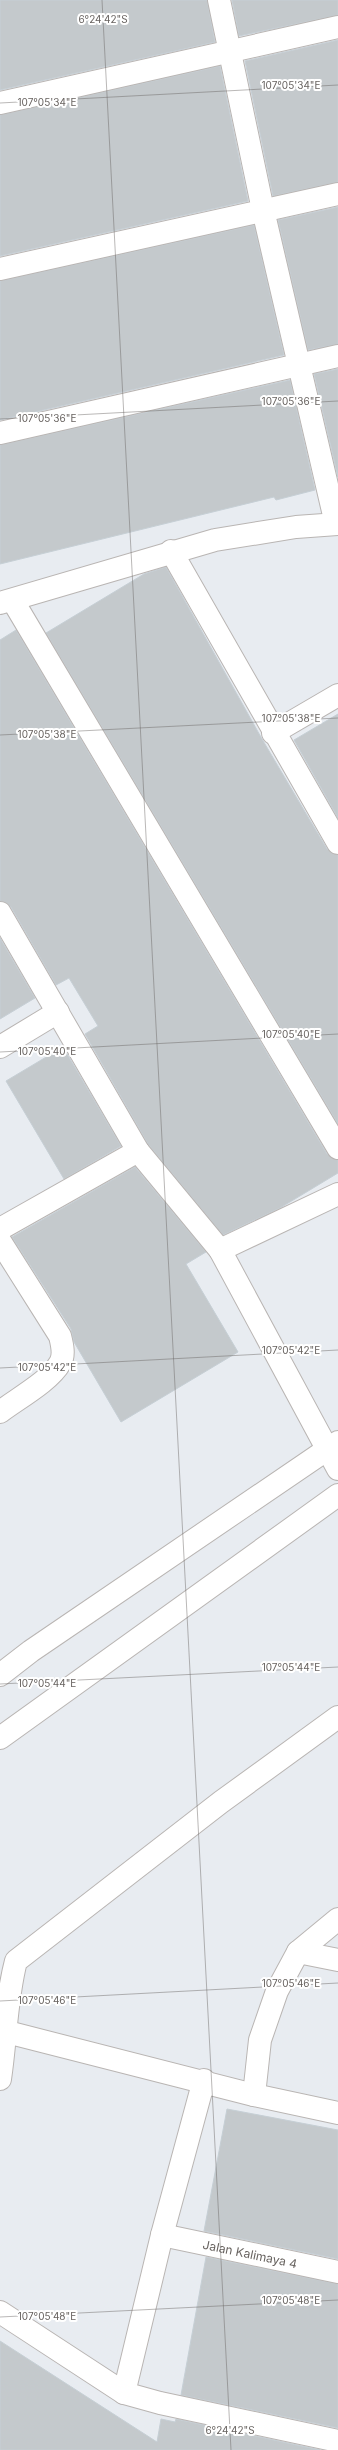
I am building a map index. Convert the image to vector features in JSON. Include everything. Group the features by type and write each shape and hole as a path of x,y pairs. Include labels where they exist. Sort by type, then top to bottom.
{"street":[{"path":"219,0 263,210 337,524 248,533 171,551 6,602 338,1148"},
{"path":"0,103 338,26"},
{"path":"0,269 338,194"},
{"path":"0,433 300,366 338,356"},
{"path":"300,366 338,363"},
{"path":"171,551 273,733 338,843"},
{"path":"273,733 338,695"},
{"path":"0,914 138,1151 220,1250 332,1446 338,1469"},
{"path":"0,1047 58,1012"},
{"path":"0,1229 138,1151"},
{"path":"220,1250 338,1194"},
{"path":"0,1241 60,1336 63,1349 61,1363 48,1376 0,1412"},
{"path":"0,1676 31,1651 332,1446"},
{"path":"0,1738 338,1495"},
{"path":"0,2079 7,2032 10,1986 16,1961 221,1802 338,1717"},
{"path":"254,2094 260,2040 277,1991 298,1952 338,1919"},
{"path":"298,1952 338,1960"},
{"path":"7,2032 204,2080 254,2094 338,2112"},
{"path":"124,2393 162,2235 204,2080"},
{"name":"Jalan Kalimaya 4","path":"162,2235 338,2272"},
{"path":"0,2312 124,2393 160,2403 338,2441"}],"building":[{"path":"0,0 207,0 215,42 0,90"},
{"path":"232,0 338,0 338,15 239,36"},
{"path":"338,40 338,182 273,196 245,61"},
{"path":"220,66 248,201 0,256 0,115"},
{"path":"338,207 338,344 308,350 278,220"},
{"path":"254,225 284,355 0,420 0,281"},
{"path":"338,369 338,477 314,374"},
{"path":"290,380 315,490 276,500 274,497 0,564 0,445"},
{"path":"166,567 262,739 327,849 338,855 338,1124 46,633 144,574"},
{"path":"16,630 327,1154 338,1160 338,1173 280,1208 223,1235 148,1144 85,1034 98,1026 69,978 56,985 11,907 0,901 0,640"},
{"path":"338,714 338,818 294,740"},
{"path":"0,938 35,998 0,1019"},
{"path":"63,1047 121,1146 64,1179 6,1081"},
{"path":"135,1167 206,1252 186,1264 238,1352 121,1422 74,1342 71,1329 12,1237"},
{"path":"227,2109 338,2130 338,2259 204,2231"},
{"path":"206,2257 338,2284 338,2428 181,2395"},
{"path":"0,2341 157,2442 161,2419 175,2422 176,2419 320,2450 0,2450"}]}
